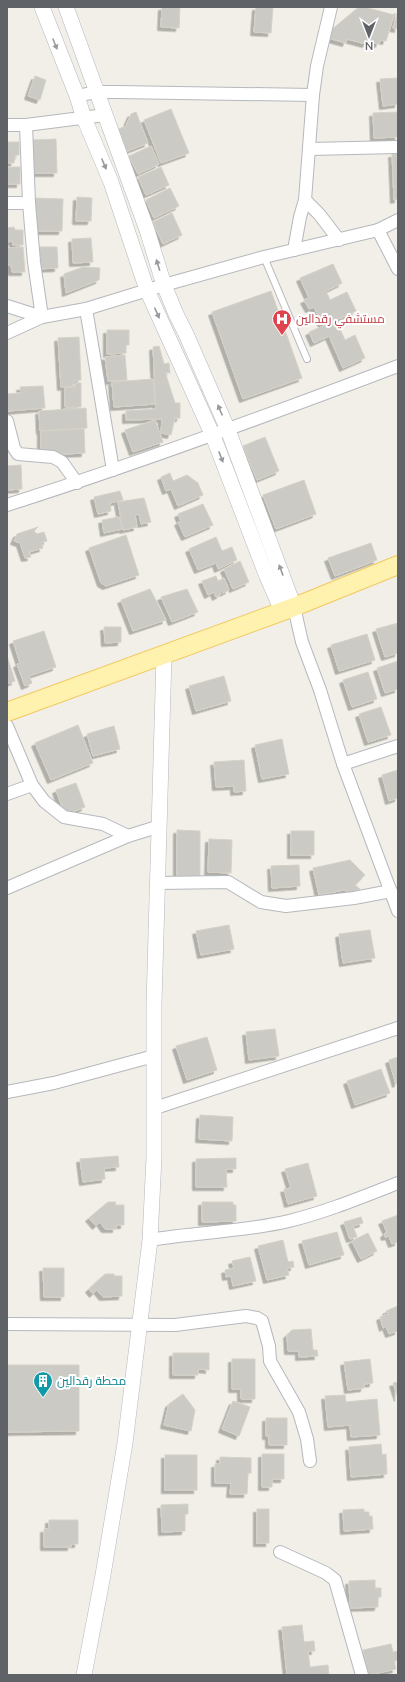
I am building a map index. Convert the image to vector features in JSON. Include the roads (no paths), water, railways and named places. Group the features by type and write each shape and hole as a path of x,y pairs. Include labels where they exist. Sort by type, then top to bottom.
{"main road":[{"path":"7,712 164,656 398,565"}],"street":[{"path":"42,7 77,96 84,118 112,182 147,290 213,436 266,574 288,609"},
{"path":"66,7 147,230 164,285 228,430 288,609 320,690 343,764 398,911"},
{"path":"294,250 300,217 305,200 313,95 317,66 331,7"},
{"path":"77,96 96,92 313,95"},
{"path":"7,125 26,125 105,115"},
{"path":"26,125 29,203 34,262 42,317"},
{"path":"309,149 398,147"},
{"path":"305,200 319,214 339,240"},
{"path":"7,203 29,203"},
{"path":"7,333 42,317 86,309 264,257 378,230 398,220"},
{"path":"378,230 398,269"},
{"path":"7,306 42,317"},
{"path":"86,309 113,470"},
{"path":"7,505 77,483 213,436 398,366"},
{"path":"7,421 14,448 18,454 53,458 62,462 77,483"},
{"path":"84,1675 103,1575 125,1443 150,1240 155,1108 154,1056 164,656"},
{"path":"7,726 32,785 44,801 64,817 72,820 103,824 128,836"},
{"path":"343,764 398,746"},
{"path":"7,794 32,785"},
{"path":"7,888 128,836 160,826"},
{"path":"158,883 228,882 261,902 286,906 354,898 391,891"},
{"path":"155,1108 398,1028"},
{"path":"7,1092 54,1084 154,1056"},
{"path":"150,1240 180,1235 221,1232 288,1222 329,1210 398,1183"},
{"path":"7,1324 139,1326 175,1325 246,1316 257,1318 262,1321 270,1361 299,1412 307,1439 310,1461"},
{"path":"280,1552 326,1573 335,1580 362,1675"}],"lane":[{"path":"264,257 307,359"}],"place":[{"name":"مستشفي رقدالين","path":"282,336"},
{"name":"محطة رقدالين","path":"43,1398"}]}
